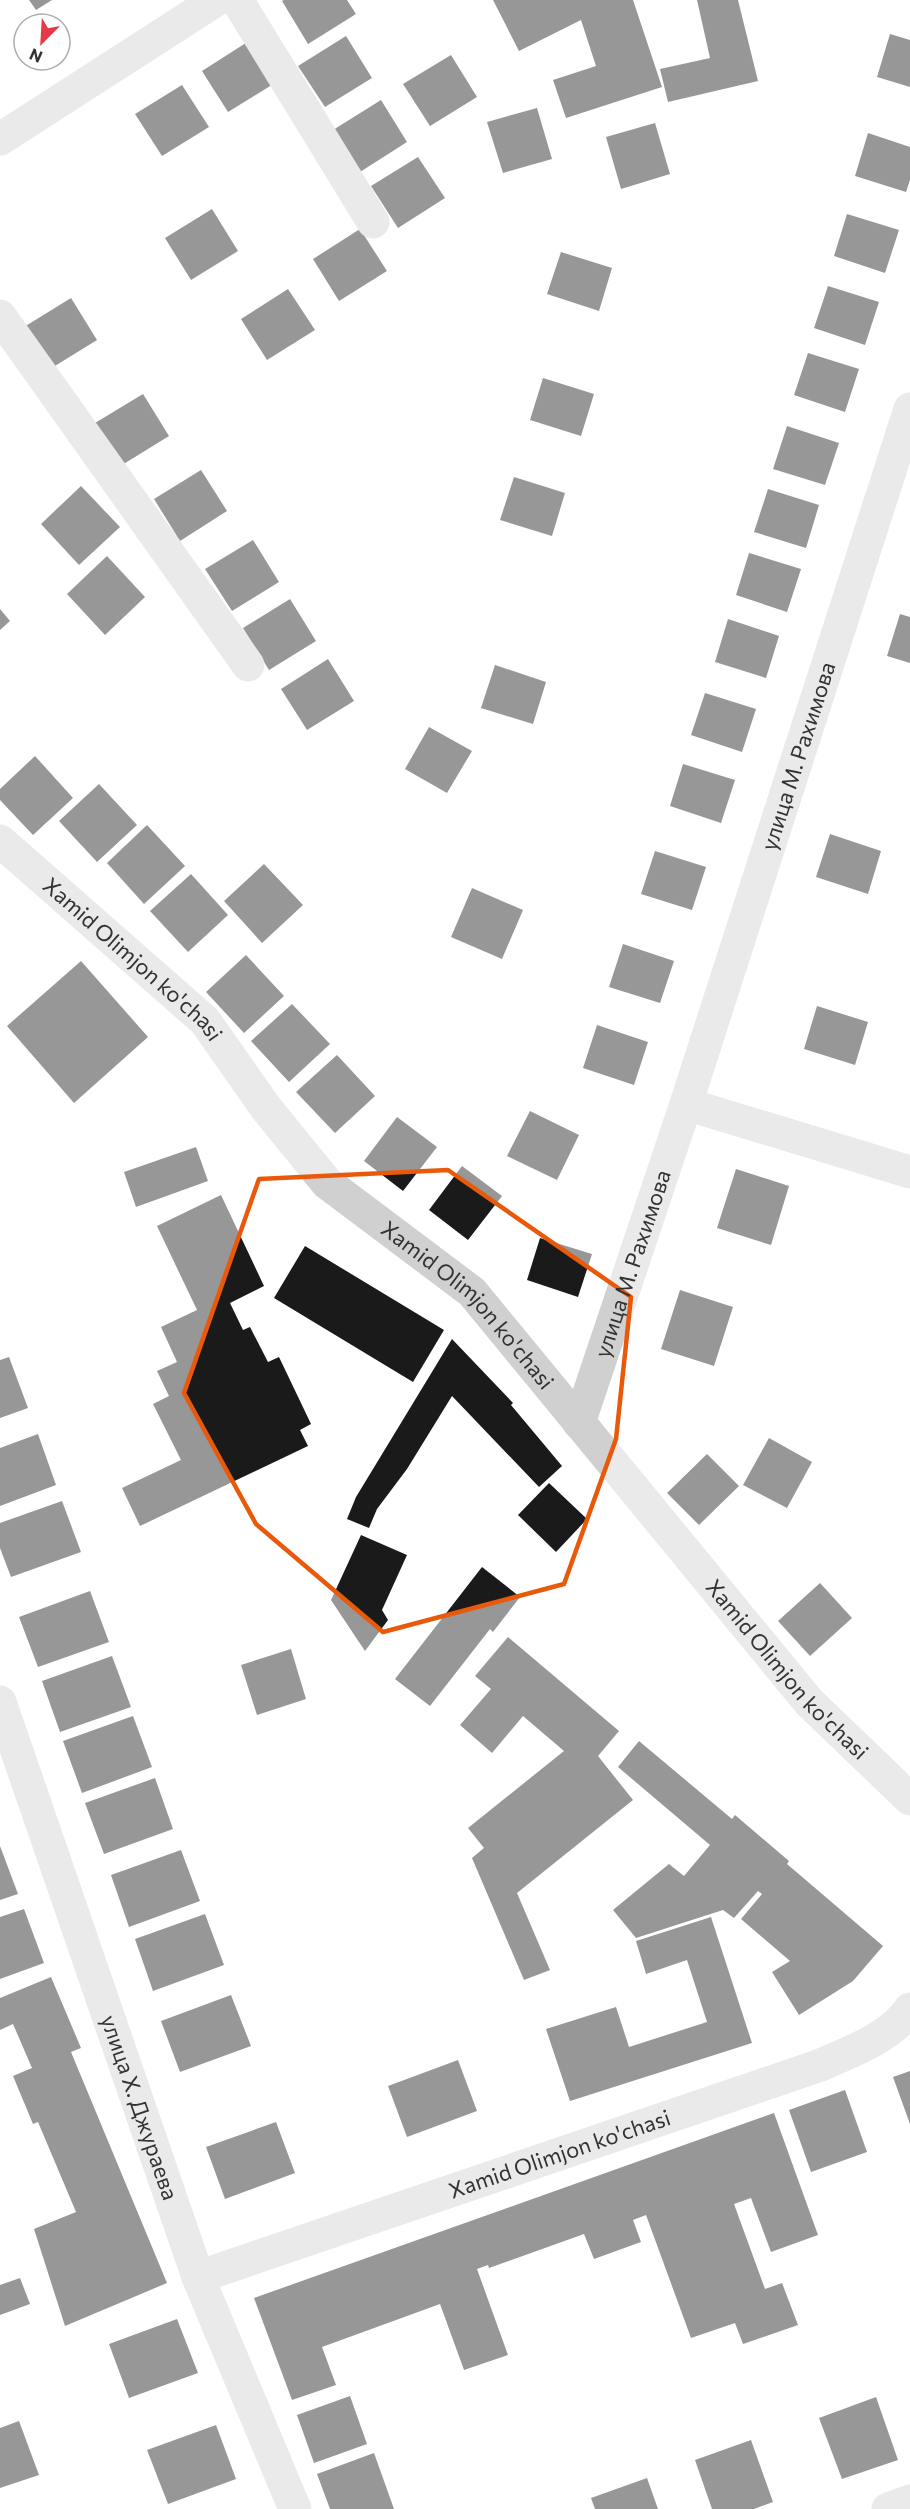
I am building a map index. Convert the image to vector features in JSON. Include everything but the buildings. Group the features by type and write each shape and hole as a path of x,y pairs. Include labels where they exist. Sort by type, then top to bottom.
{"street":[{"path":"0,139 216,0"},
{"path":"237,0 373,222"},
{"path":"0,316 248,665"},
{"name":"улица М. Рахимова","path":"579,1423 686,1104 910,409"},
{"name":"Xamid Olimjon ko'chasi","path":"0,841 205,1020 266,1108 327,1183 472,1292 809,1702 910,1799"},
{"path":"686,1104 910,1172"},
{"name":"улица Х. Джураева","path":"0,1701 198,2277 295,2509"},
{"name":"Xamid Olimjon ko'chasi","path":"198,2277 818,2066 862,2047 903,2020 910,2009"},
{"path":"888,2509 910,2501"}],"highlighted area":[{"path":"448,1170 631,1297 616,1439 564,1584 383,1632 256,1524 184,1393 259,1179"}]}
